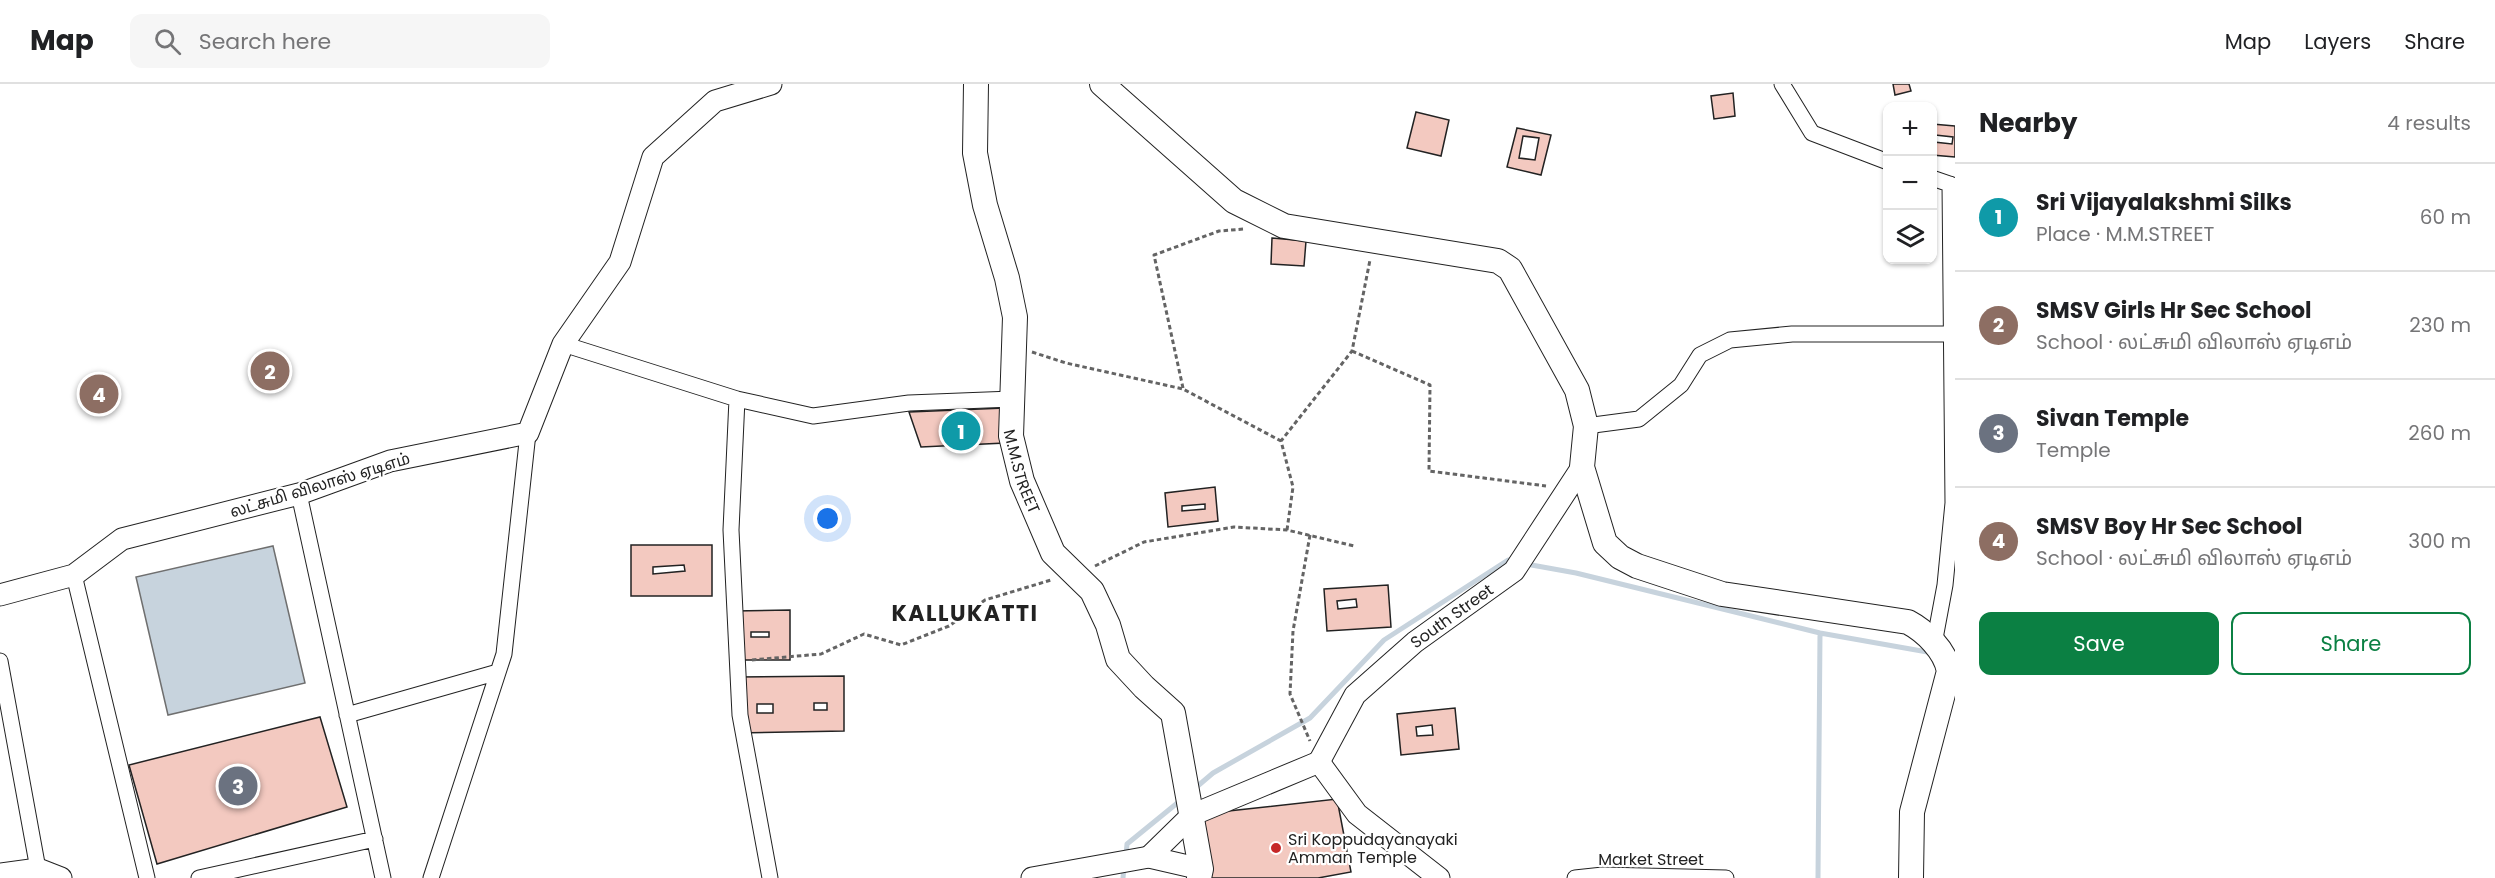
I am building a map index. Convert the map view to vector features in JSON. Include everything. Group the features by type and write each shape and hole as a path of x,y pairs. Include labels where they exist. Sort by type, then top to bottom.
{"main road":[{"name":"M.M.STREET","path":"976,84 975,153 985,206 1007,278 1015,317 1011,436 1022,482 1053,553 1092,591 1108,625 1118,659 1173,713 1192,815 1200,874"},
{"path":"1102,84 1234,201 1284,226 1498,261 1510,269 1577,390 1586,426 1582,467 1605,543 1620,557 1637,566 1722,594 1908,622 1923,630 1947,664 1949,671 1912,812 1911,878"}],"street":[{"path":"431,878 504,654 528,433 563,344 620,262 653,157 715,101 771,84"},
{"path":"1782,84 1812,133 1883,160"},
{"path":"1934,644 1946,585 1953,503 1952,185 1937,180"},
{"path":"1586,426 1639,419 1681,385 1700,355 1730,340 1792,334 1954,334"},
{"path":"563,344 737,399 813,416 909,403 1012,399"},
{"path":"737,399 731,530 740,715 770,878"},
{"name":"லட்சுமி விலாஸ் ஏடிஎம்","path":"74,575 122,539 299,494 390,461 528,433"},
{"name":"South Street","path":"1319,762 1355,695 1415,642 1514,571 1582,467"},
{"path":"299,494 383,878"},
{"path":"0,595 74,575 147,878"},
{"path":"0,661 38,869"},
{"path":"348,715 498,672"},
{"path":"1149,858 1192,815 1319,762 1357,814 1439,878"},
{"path":"199,878 375,839"},
{"path":"1032,878 1149,858 1200,874"},
{"path":"0,874 38,869 62,878"},
{"name":"Market Street","path":"1575,878 1603,876 1726,878"}],"path":[{"path":"1183,389 1154,255 1219,231 1252,229"},
{"path":"1281,441 1352,351 1374,241"},
{"path":"1013,346 1066,363 1183,389 1281,441 1293,487 1287,530"},
{"path":"1352,351 1430,386 1429,471 1568,489"},
{"path":"737,661 821,654 864,634 901,645 949,626 985,600 1098,565 1144,542 1234,527 1287,530 1354,546"},
{"path":"1310,535 1293,631 1290,694 1319,762"}],"shaded area":[{"path":"273,546 305,683 168,715 136,577"}],"building":[{"path":"1893,84 1909,84 1911,91 1895,95"},
{"path":"1733,93 1735,116 1714,119 1711,96"},
{"path":"1416,112 1449,120 1441,156 1407,148"},
{"path":"1937,124 1955,126 1955,157 1937,155 1937,142 1952,144 1953,137 1937,135"},
{"path":"1517,128 1551,135 1541,175 1507,167","holes":["1523,136 1539,138 1535,160 1519,158"]},
{"path":"1272,238 1306,241 1304,266 1271,264"},
{"path":"1005,408 1005,443 921,447 909,412"},
{"path":"1215,487 1218,521 1168,527 1165,493","holes":["1205,504 1205,509 1182,511 1182,506"]},
{"path":"631,545 712,545 712,596 631,596","holes":["684,565 685,571 653,574 653,567"]},
{"path":"1388,585 1391,627 1327,631 1324,589","holes":["1356,599 1357,607 1338,609 1337,601"]},
{"path":"790,610 790,660 734,660 734,611","holes":["751,632 769,632 769,637 751,637"]},
{"path":"844,676 844,731 737,733 737,677","holes":["814,703 827,703 827,710 814,710","757,704 773,704 773,713 757,713"]},
{"path":"1455,708 1459,749 1401,755 1397,714","holes":["1432,725 1433,735 1417,736 1416,727"]},
{"path":"320,717 347,807 157,864 129,765"},
{"name":"Sri Koppudayanayaki Amman Temple","path":"1337,799 1351,872 1318,878 1208,878 1192,815"}],"waterway":[{"path":"1193,790 1213,773 1310,718 1384,640 1508,560 1514,561"},
{"path":"1526,564 1576,573 1820,633 1933,653"},
{"path":"1818,878 1820,633"},
{"path":"1126,855 1127,844 1181,800"},
{"path":"1123,878 1124,867"}],"place":[{"name":"SMSV Girls Hr Sec School","path":"270,371"},
{"name":"SMSV Boy Hr Sec School","path":"99,394"},
{"name":"Sri Vijayalakshmi Silks","path":"961,431"},
{"name":"Sivan Temple","path":"238,786"},
{"name":"Sri Koppudayanayaki Amman Temple","path":"1276,848"}],"district":[{"name":"KALLUKATTI","path":"965,613"}]}
